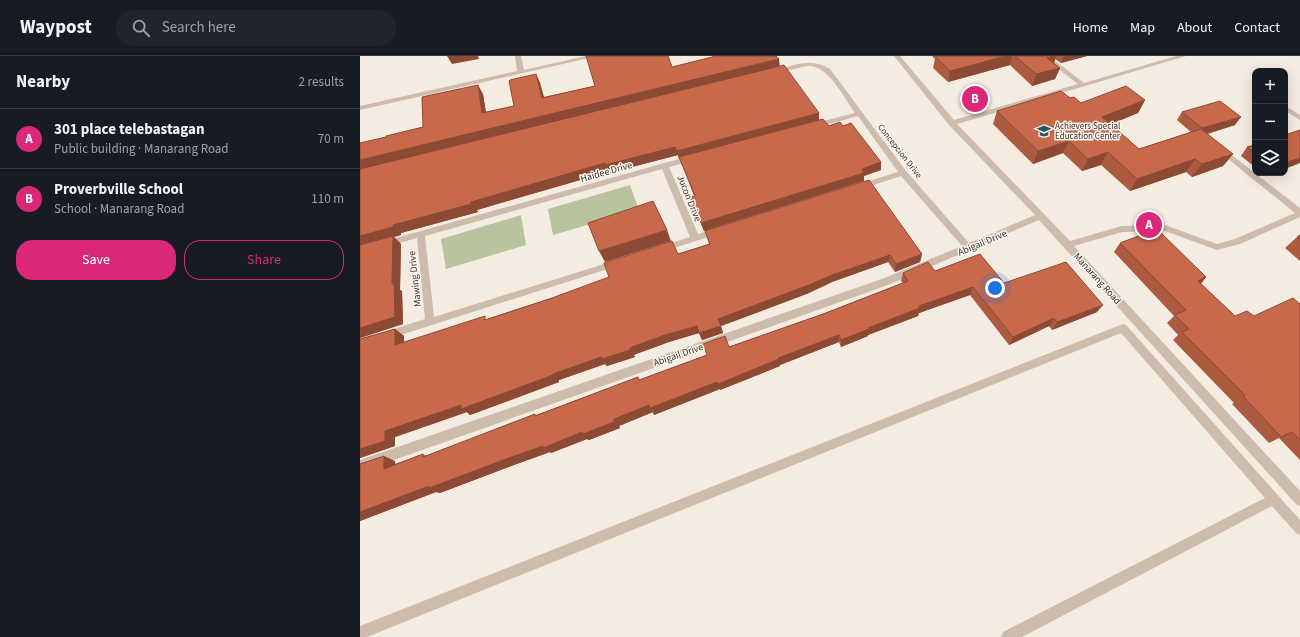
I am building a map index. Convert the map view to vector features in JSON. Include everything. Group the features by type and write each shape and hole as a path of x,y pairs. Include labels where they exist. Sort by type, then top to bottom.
{"street":[{"path":"518,56 521,72"},
{"path":"360,108 595,56"},
{"name":"Manarang Road","path":"897,56 952,123 1068,245 1300,500"},
{"path":"1045,56 1083,86"},
{"path":"952,123 1183,56"},
{"name":"Concepcion Drive","path":"763,76 809,64 819,65 828,70 903,173 969,248"},
{"path":"1288,110 1300,118"},
{"path":"807,128 859,114"},
{"path":"1068,245 1122,229 1165,228 1209,245 1218,246 1236,242 1300,213 1213,142"},
{"name":"Haidee Drive","path":"360,252 703,156"},
{"name":"Jucon Drive","path":"665,166 695,238"},
{"path":"851,189 903,173"},
{"name":"Abigail Drive","path":"360,466 885,282 969,248 1041,216"},
{"path":"650,252 725,229"},
{"name":"Mawing Drive","path":"421,235 430,321"},
{"path":"360,344 627,259"},
{"path":"360,633 1123,328 1300,529"},
{"path":"1008,637 1274,499"}],"green space":[{"path":"630,185 639,210 553,235 548,209"},
{"path":"521,215 526,245 446,269 441,239"}],"building":[{"path":"586,56 668,56 672,67 716,56 776,56 779,59 360,160 360,143 423,127 422,97 478,85 482,113 514,106 510,80 536,74 542,98 595,86"},
{"path":"935,56 1006,56 950,71"},
{"path":"1015,56 1053,56 1047,58 1060,68 1036,74"},
{"path":"784,65 819,113 677,151 675,147 605,165 605,163 360,236 360,169"},
{"path":"1126,86 1145,100 1102,117 1139,149 1201,129 1233,154 1202,164 1195,159 1137,179 1108,152 1088,159 1069,141 1038,151 997,111 1061,91 1070,98 1074,97 1081,103"},
{"path":"1220,101 1241,117 1202,128 1182,112"},
{"path":"823,119 829,126 840,122 843,126 851,123 881,162 862,169 864,173 701,223 690,197 695,196 679,157"},
{"path":"1300,130 1300,158 1288,162 1288,140 1288,134"},
{"path":"1252,146 1252,151 1247,147"},
{"path":"869,180 922,254 896,264 890,255 832,275 718,319 721,326 699,333 697,326 665,335 632,347 630,350 602,359 601,357 461,409 461,405 385,431 385,441 360,449 360,339 395,329 395,345 485,316 485,320 609,277 604,263 672,241 678,254 710,244 705,231"},
{"path":"653,201 667,230 599,251 588,223"},
{"path":"1157,229 1206,277 1198,281 1235,316 1247,311 1254,316 1293,298 1300,304 1300,440 1292,432 1281,437 1243,396 1245,395 1182,332 1189,329 1175,315 1186,310 1120,243"},
{"path":"393,236 392,284 394,284 395,317 360,328 360,245"},
{"path":"980,254 1004,283 1066,262 1103,305 1057,322 1054,318 1013,337 973,287 919,306 920,308 841,340 839,335 778,358 779,359 718,384 717,382 650,408 649,405 614,419 614,422 583,434 582,432 543,448 543,446 360,512 360,464 384,456 384,469 423,454 423,457 535,414 535,416 638,377 639,380 707,355 703,344 725,336 729,347 823,314 908,281 903,273 928,262 935,271"}],"place":[{"name":"Proverbville School","path":"975,99"},
{"name":"Achievers Special Education Center","path":"1044,131"},
{"name":"301 place telebastagan","path":"1149,225"}]}
